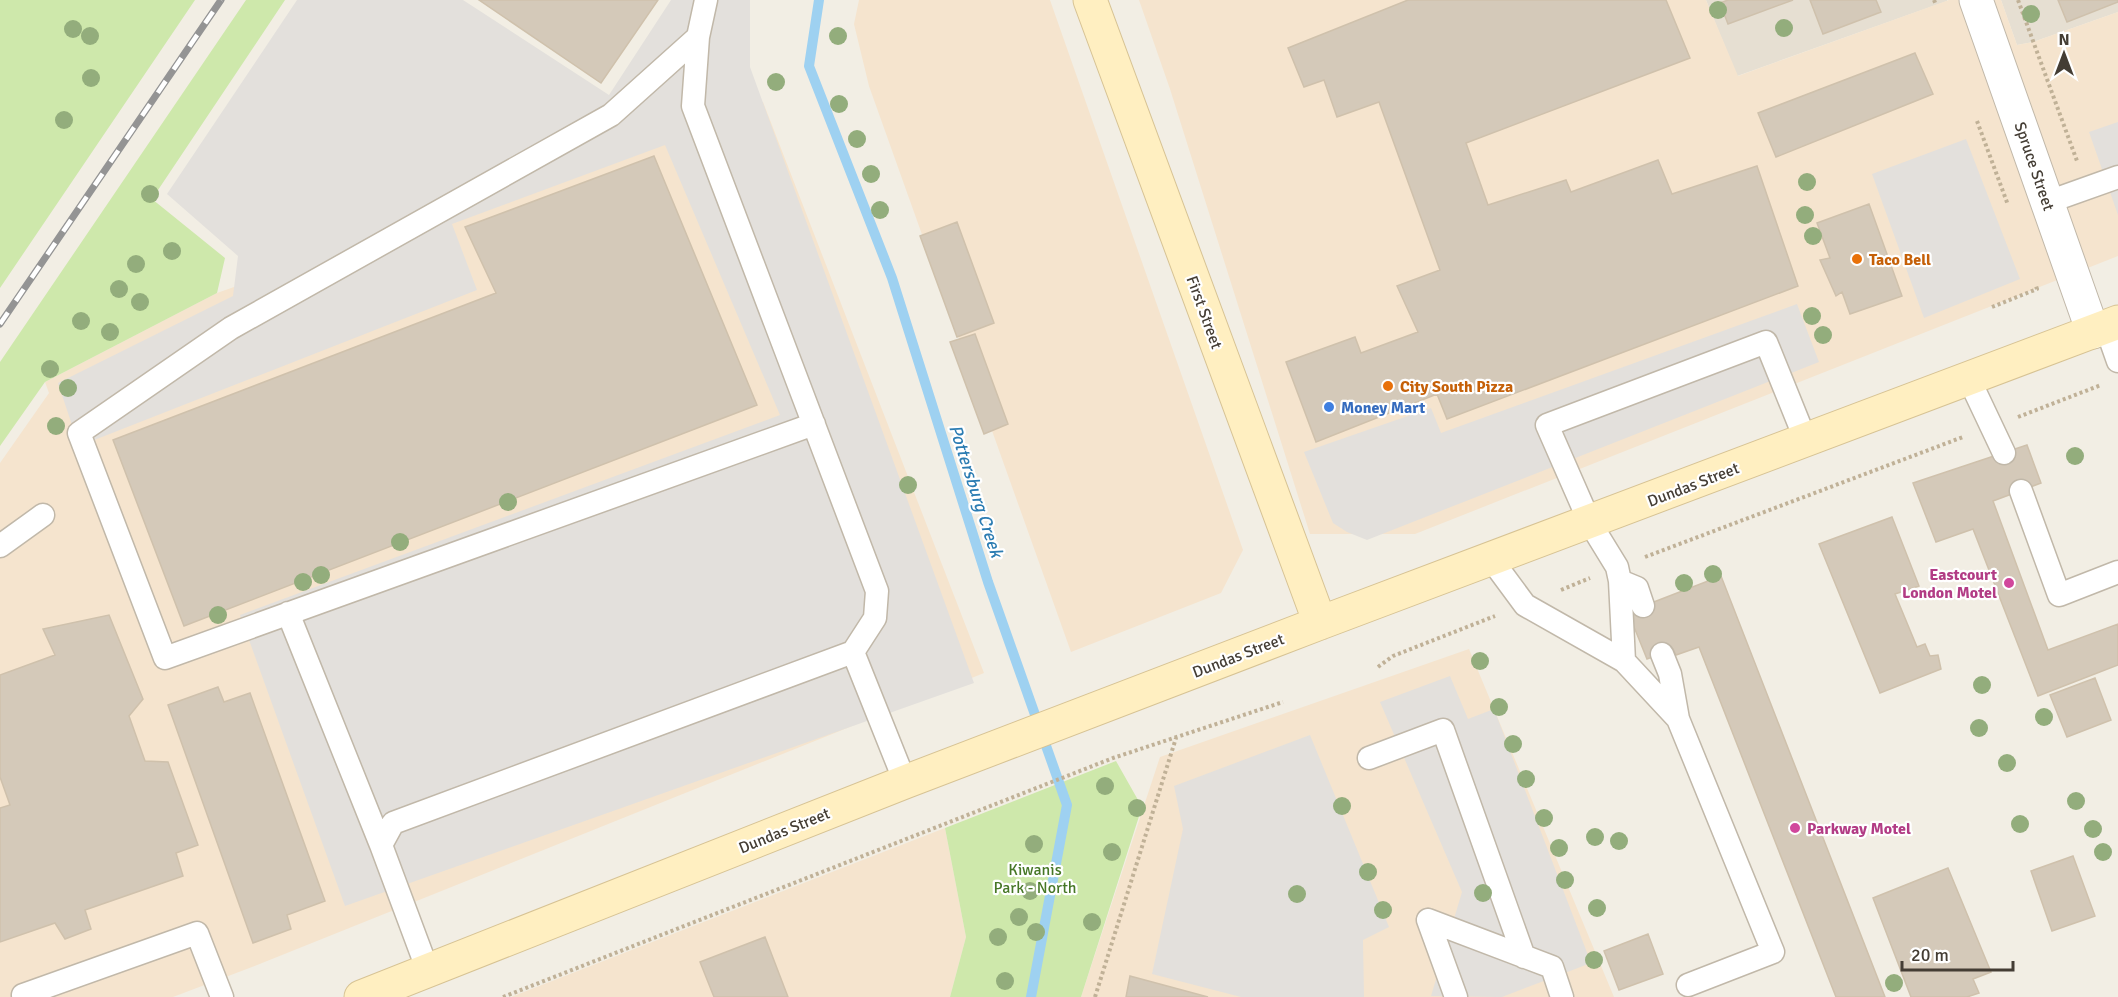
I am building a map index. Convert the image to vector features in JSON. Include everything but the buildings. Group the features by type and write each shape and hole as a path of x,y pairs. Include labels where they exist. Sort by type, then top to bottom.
{"main road":[{"name":"First Street","path":"1090,0 1320,623"},
{"name":"Dundas Street","path":"361,997 905,782 2106,327"}],"street":[{"name":"Spruce Street","path":"1976,0 2048,202 2106,327"}],"lane":[{"path":"381,845 393,823 853,651 875,618 877,591 693,106 698,37 706,0"},
{"path":"698,37 611,115 231,328 79,433 165,658 814,424"},
{"path":"2048,202 2118,177"},
{"path":"2106,327 2118,361"},
{"path":"1624,661 1620,581 1617,567 1590,523 1547,425 1766,342 1806,441"},
{"path":"1969,379 2004,453"},
{"path":"2021,491 2058,595 2118,572"},
{"path":"0,546 43,515"},
{"path":"1491,559 1525,605 1624,661 1678,719"},
{"path":"1620,581 1636,588 1643,606"},
{"path":"288,614 381,845 428,970"},
{"path":"853,651 905,782"},
{"path":"1662,654 1670,674 1678,719 1773,952 1688,985"},
{"path":"1369,758 1443,730 1524,957"},
{"path":"1456,997 1428,920 1552,968 1562,997"},
{"path":"24,996 197,933 222,997"}],"path":[{"path":"1934,0 1936,5"},
{"path":"2018,0 2077,162"},
{"path":"1977,121 2009,211"},
{"path":"1992,307 2037,289 2033,278"},
{"path":"503,997 1113,758 1283,702"},
{"path":"1095,997 1176,737"}],"shaded area":[{"path":"297,0 463,0 609,95 671,0 750,0 750,67 974,683 345,906 240,615 780,415 665,145 452,224 477,290 79,446 58,383 233,296 238,256 167,194"},
{"path":"859,0 1050,0 1243,550 1221,593 1071,652 869,86 854,24"},
{"path":"1139,0 1706,0 1738,76 1949,0 2001,0 2017,45 2033,42 2118,12 2118,256 1415,534 1310,534 1170,89"},
{"path":"1706,0 1947,0 1947,1 1737,76"},
{"path":"2001,0 2118,0 2118,12 2033,42 2017,45"},
{"path":"763,102 984,673 173,997 0,997 0,463 49,393 45,382 217,293"},
{"path":"2118,122 2118,215 2089,132"},
{"path":"1966,139 2020,279 1924,318 1872,174"},
{"path":"1797,304 1819,362 1367,540 1333,523 1304,452 1431,408 1441,433"},
{"path":"1469,649 1614,997 1081,997 1160,757"},
{"path":"1450,676 1468,719 1494,709 1591,963 1502,997 1431,996 1462,892 1380,702"},
{"path":"1310,735 1389,927 1363,940 1364,997 1241,997 1152,974 1183,829 1174,786"},
{"path":"945,828 966,937 950,997 511,997"}],"green space":[{"path":"0,0 195,0 0,288"},
{"path":"246,0 285,0 152,199 225,258 217,293 45,382 0,446 0,362"},
{"name":"Kiwanis Park - North","path":"1116,761 1142,807 1081,997 950,997 966,937 945,828"}],"waterway":[{"name":"Pottersburg Creek","path":"819,0 809,66 892,278 988,582 1067,805 1031,997"}],"railway":[{"path":"0,324 221,0"}],"place":[{"name":"Taco Bell","path":"1857,259"},
{"name":"City South Pizza","path":"1388,386"},
{"name":"Money Mart","path":"1329,407"},
{"name":"Eastcourt London Motel","path":"2009,583"},
{"name":"Parkway Motel","path":"1795,828"}]}
